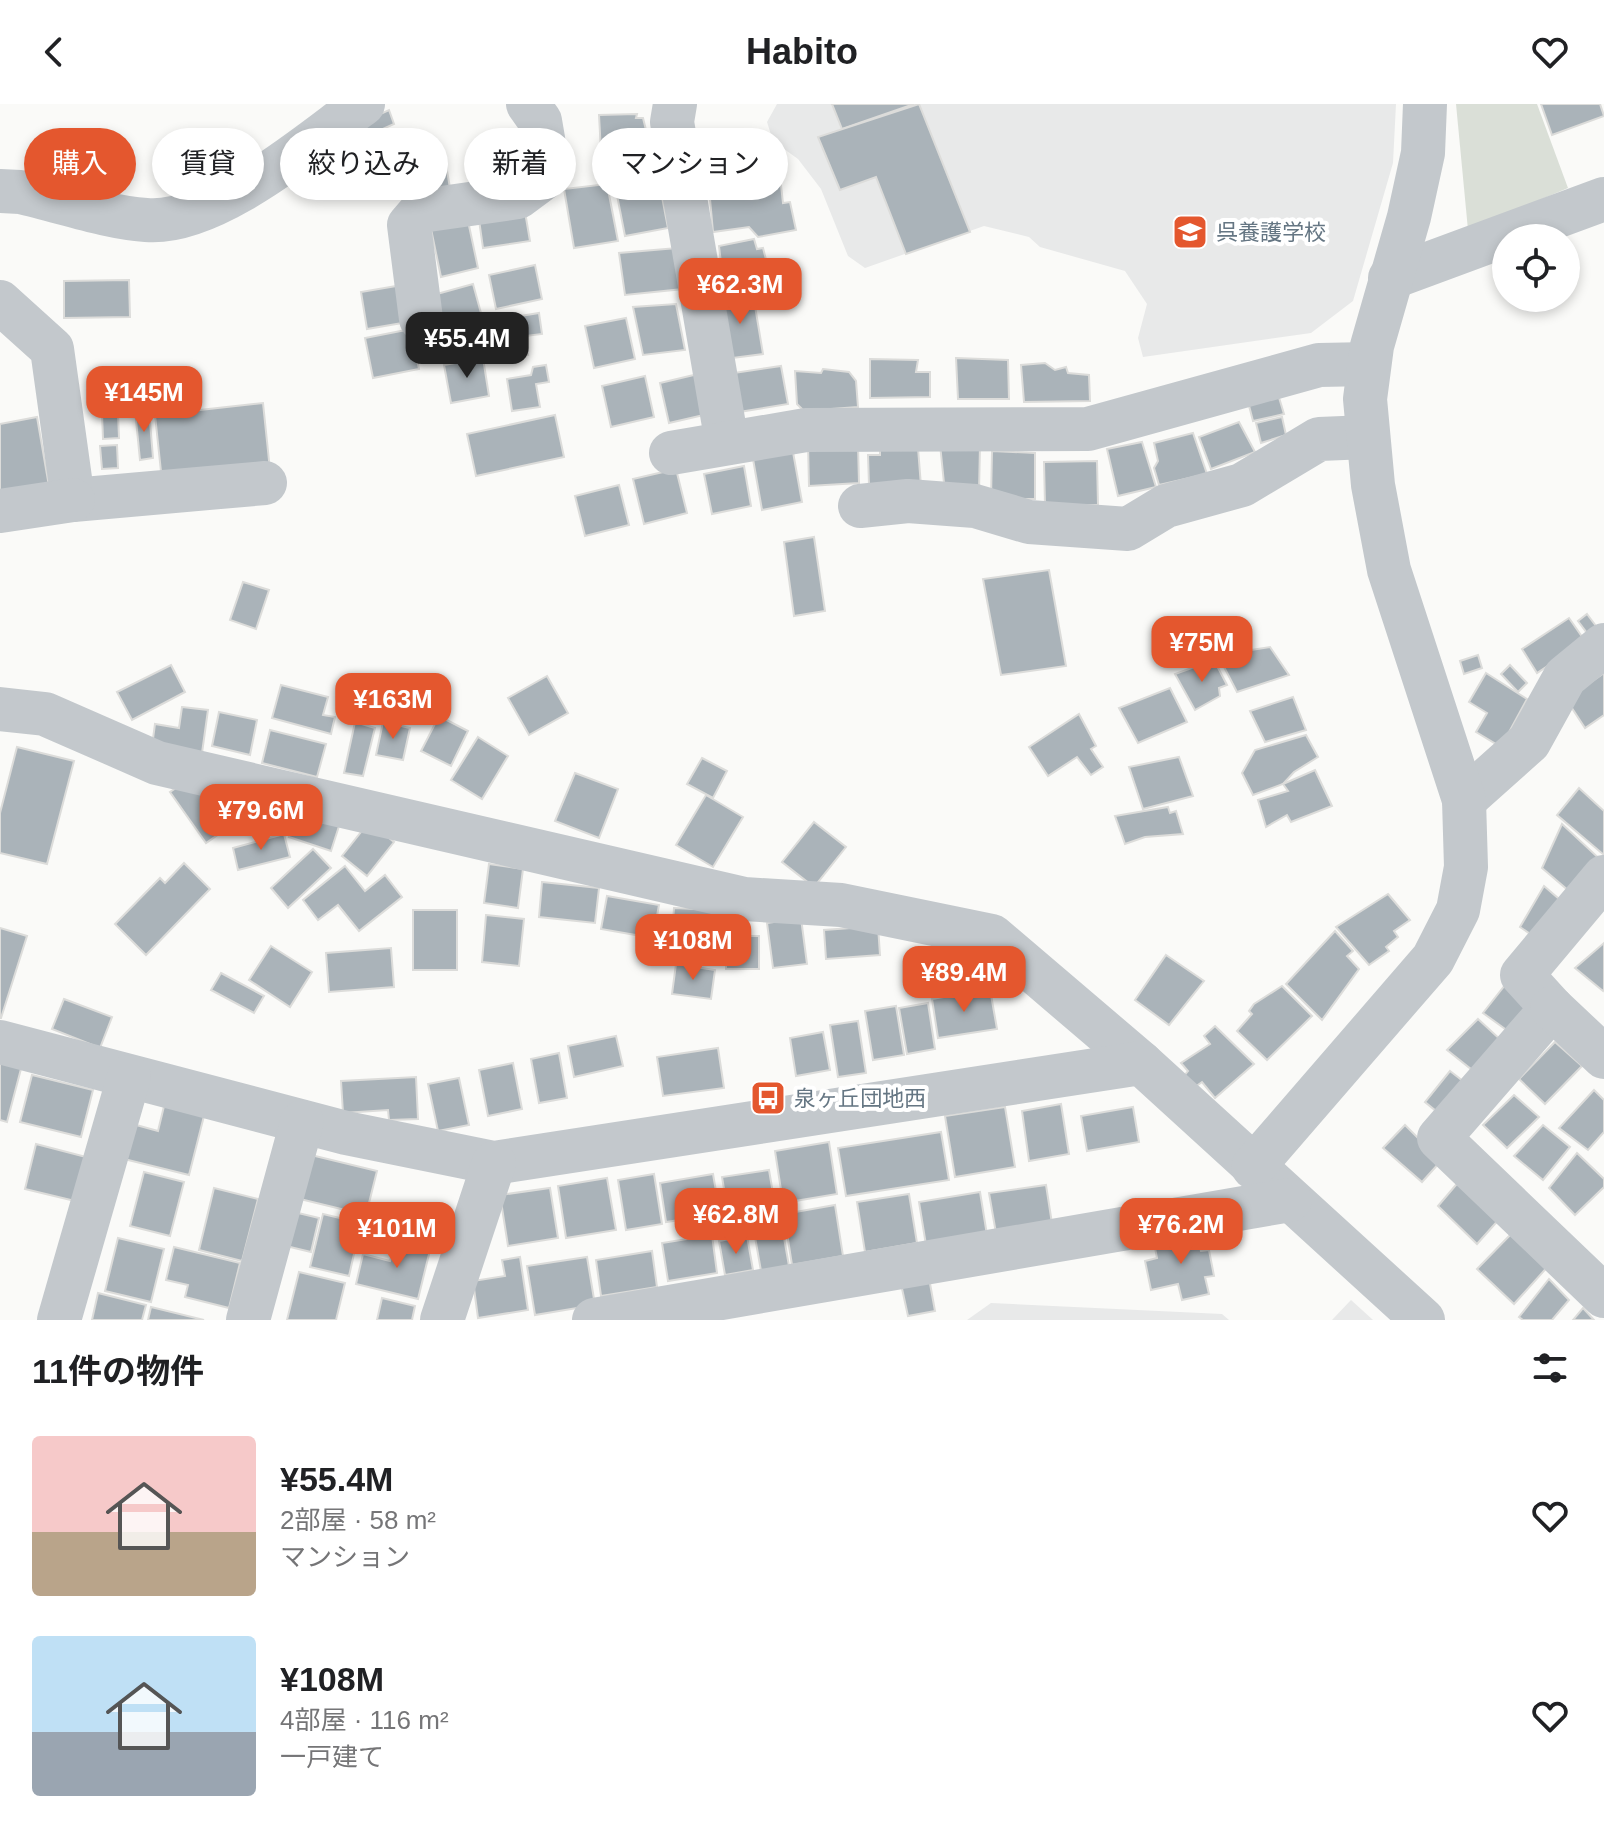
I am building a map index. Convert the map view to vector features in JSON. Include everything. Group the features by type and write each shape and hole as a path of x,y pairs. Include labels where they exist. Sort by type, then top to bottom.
{"street":[{"path":"0,191 20,192 146,220 185,217 263,178 363,104"},
{"path":"421,319 409,225 421,211 518,197 549,174 540,121 528,104"},
{"path":"675,104 672,122 727,443"},
{"path":"1253,1167 1433,959 1458,910 1466,867 1464,800 1389,570 1373,485 1365,399 1369,364 1423,153 1425,104"},
{"path":"1390,278 1604,199"},
{"path":"0,302 52,349 73,500"},
{"path":"671,453 806,430 1088,429 1319,365 1369,364"},
{"path":"860,506 908,501 975,506 1029,522 1128,529 1166,506 1242,485 1319,439 1368,437"},
{"path":"0,511 73,500 265,483"},
{"path":"1464,800 1529,742 1565,677 1604,645"},
{"path":"0,709 45,714 157,763 744,899 841,905 992,936 1141,1063 1423,1320"},
{"path":"1604,877 1522,975 1604,1057"},
{"path":"1552,1008 1439,1138 1604,1296"},
{"path":"0,1042 302,1122 494,1163 1141,1063"},
{"path":"59,1320 129,1077"},
{"path":"248,1320 302,1122"},
{"path":"442,1320 494,1163"},
{"path":"594,1320 1290,1200"}],"shaded area":[{"name":"呉養護学校","path":"777,104 1396,104 1393,163 1353,301 1311,333 1143,357 1138,338 1147,304 1125,271 1040,247 1029,237 984,226 865,268 848,256 821,189 798,159 788,152 788,128 769,128 767,122"},
{"path":"1456,104 1537,104 1568,188 1468,230"},
{"path":"1351,1300 1373,1320 1332,1320"},
{"path":"991,1303 1222,1314 1229,1320 967,1320"}],"building":[{"path":"832,104 914,104 842,129"},
{"path":"919,104 970,232 906,254 876,177 840,190 818,137"},
{"path":"1541,104 1600,104 1604,116 1552,135"},
{"path":"389,110 394,124 385,128 350,128"},
{"path":"637,114 636,118 643,118 646,128 600,128 599,115"},
{"path":"592,186 592,200 610,200 618,241 574,248 566,200 576,200 576,188"},
{"path":"618,200 663,200 668,228 625,236"},
{"path":"710,200 790,202 796,230 758,237 749,227 713,232"},
{"path":"524,206 530,241 483,248 478,213"},
{"path":"468,221 478,268 441,277 431,229"},
{"path":"754,239 757,249 763,248 769,271 723,280 719,246"},
{"path":"677,248 683,289 625,295 619,253"},
{"path":"535,265 542,299 496,309 489,275"},
{"path":"129,280 130,317 64,318 64,281"},
{"path":"408,284 414,321 367,329 361,292"},
{"path":"473,284 484,324 446,334 437,294"},
{"path":"753,294 763,354 725,359 718,297"},
{"path":"676,304 685,350 643,355 633,307"},
{"path":"539,313 542,334 525,336 528,355 502,359 496,320"},
{"path":"626,318 635,359 594,368 585,326"},
{"path":"411,329 419,369 373,378 365,338"},
{"path":"483,358 489,396 451,403 444,365"},
{"path":"956,358 1008,360 1009,399 958,399"},
{"path":"870,359 918,360 916,372 930,372 930,397 870,398"},
{"path":"1045,363 1055,370 1066,367 1068,373 1089,375 1090,401 1024,402 1021,365"},
{"path":"546,365 549,382 536,384 540,407 512,411 507,379 531,375 533,367"},
{"path":"781,366 788,404 733,413 727,374"},
{"path":"823,369 849,372 856,381 858,407 804,411 797,404 795,371 821,373"},
{"path":"698,374 708,414 669,423 660,383"},
{"path":"645,376 654,417 611,427 602,386"},
{"path":"1277,391 1284,414 1253,421 1247,398"},
{"path":"263,403 270,470 162,481 155,415"},
{"path":"149,409 153,458 140,460 135,410"},
{"path":"118,413 119,438 103,439 102,414"},
{"path":"555,415 564,457 476,476 467,434"},
{"path":"37,417 50,492 0,501 0,424"},
{"path":"1282,417 1286,435 1261,443 1256,423"},
{"path":"1239,422 1255,452 1211,469 1199,437"},
{"path":"1193,433 1207,474 1159,485 1154,468 1158,461 1154,443"},
{"path":"1142,442 1156,487 1118,496 1107,449"},
{"path":"808,444 858,445 859,483 809,486"},
{"path":"940,444 980,445 979,492 945,493"},
{"path":"117,445 118,468 102,469 100,446"},
{"path":"880,447 918,448 921,486 869,485 868,455 880,455"},
{"path":"992,451 1035,453 1035,499 991,499"},
{"path":"793,452 802,502 762,510 753,459"},
{"path":"1097,461 1098,505 1045,505 1044,462"},
{"path":"744,466 751,506 712,514 704,474"},
{"path":"676,469 687,513 644,524 633,479"},
{"path":"619,485 629,525 585,536 575,496"},
{"path":"814,537 825,611 794,616 784,542"},
{"path":"1049,570 1066,666 1001,675 983,579"},
{"path":"243,582 269,590 256,629 230,620"},
{"path":"1587,614 1599,630 1590,637 1578,621"},
{"path":"1569,618 1585,641 1537,673 1522,649"},
{"path":"1270,647 1289,675 1237,692 1222,663 1236,658 1232,653"},
{"path":"1478,655 1482,668 1464,674 1460,661"},
{"path":"1214,660 1227,685 1219,688 1220,696 1195,710 1175,674"},
{"path":"171,665 185,692 132,720 117,692"},
{"path":"1510,665 1527,683 1518,692 1501,674"},
{"path":"1486,673 1527,699 1501,747 1476,732 1487,713 1469,702"},
{"path":"1604,673 1604,715 1585,728 1566,699"},
{"path":"547,676 568,713 529,735 508,698"},
{"path":"281,685 328,697 323,715 335,717 331,734 272,718"},
{"path":"1170,688 1187,722 1138,743 1119,708"},
{"path":"1293,697 1306,730 1265,742 1250,711"},
{"path":"182,707 208,710 202,753 152,746 155,724 179,728"},
{"path":"219,712 257,720 250,755 212,746"},
{"path":"1079,714 1096,746 1091,749 1103,767 1091,775 1077,757 1048,776 1029,747"},
{"path":"439,716 468,731 451,766 421,751"},
{"path":"355,722 375,728 363,776 344,773"},
{"path":"383,722 410,728 403,760 376,755"},
{"path":"270,730 326,744 317,777 262,763"},
{"path":"1306,735 1318,757 1294,772 1283,784 1253,795 1242,773 1255,750"},
{"path":"478,737 508,756 482,799 451,780"},
{"path":"17,747 74,761 47,864 0,853 0,813"},
{"path":"1179,757 1193,796 1143,809 1129,767"},
{"path":"702,758 727,771 713,798 687,784"},
{"path":"1315,770 1332,806 1291,822 1287,815 1266,827 1258,800 1288,791 1283,784"},
{"path":"575,773 618,789 599,838 555,821"},
{"path":"194,776 229,827 206,843 170,792"},
{"path":"1579,788 1604,811 1604,855 1557,815"},
{"path":"251,792 254,813 279,809 281,826 239,833 233,795"},
{"path":"706,795 743,817 713,867 676,845"},
{"path":"1168,807 1170,813 1176,811 1183,834 1145,837 1125,844 1115,816"},
{"path":"298,809 340,823 331,851 289,837"},
{"path":"369,822 394,842 367,876 342,856"},
{"path":"814,822 846,847 814,887 782,862"},
{"path":"1562,824 1604,863 1576,897 1542,868"},
{"path":"284,834 290,857 238,870 233,848"},
{"path":"313,849 331,868 288,908 271,888"},
{"path":"184,863 210,889 146,955 115,924 160,878 165,883"},
{"path":"489,864 523,869 518,908 484,903"},
{"path":"345,866 365,891 385,875 402,897 359,931 338,905 318,920 303,900"},
{"path":"542,882 599,888 595,923 539,917"},
{"path":"1544,886 1566,905 1539,940 1520,927"},
{"path":"1388,894 1410,920 1394,931 1398,937 1386,947 1389,951 1369,965 1336,927"},
{"path":"607,896 659,905 653,938 601,929"},
{"path":"674,908 716,910 714,950 671,948"},
{"path":"413,910 457,910 457,970 413,970"},
{"path":"486,915 524,919 519,966 482,962"},
{"path":"801,918 807,964 773,968 767,923"},
{"path":"878,926 880,955 826,959 824,930"},
{"path":"0,928 27,936 1,1018 0,1018"},
{"path":"1335,931 1353,951 1347,956 1359,969 1322,1020 1286,984"},
{"path":"726,936 759,936 759,969 726,969"},
{"path":"1604,943 1604,989 1603,991 1575,968"},
{"path":"271,946 312,972 290,1007 249,980"},
{"path":"391,948 394,987 329,992 326,953"},
{"path":"1166,955 1204,981 1169,1025 1135,1000"},
{"path":"676,964 715,970 711,999 672,994"},
{"path":"221,973 264,996 254,1013 211,990"},
{"path":"1509,980 1536,1006 1512,1034 1483,1013"},
{"path":"1282,986 1312,1016 1267,1060 1237,1031 1252,1014 1249,1011 1254,1004"},
{"path":"990,989 997,1029 938,1038 932,999"},
{"path":"64,999 112,1017 100,1048 52,1029"},
{"path":"928,1003 935,1049 907,1054 899,1008"},
{"path":"896,1006 904,1055 873,1060 865,1011"},
{"path":"1478,1019 1503,1042 1476,1073 1447,1050"},
{"path":"858,1021 866,1073 838,1077 830,1025"},
{"path":"1215,1026 1254,1064 1215,1098 1202,1082 1195,1087 1184,1076 1188,1071 1181,1063 1210,1044 1204,1036"},
{"path":"823,1032 830,1070 796,1076 790,1038"},
{"path":"616,1036 623,1066 574,1077 568,1046"},
{"path":"1555,1042 1582,1066 1545,1104 1519,1079"},
{"path":"718,1048 724,1088 663,1096 657,1057"},
{"path":"559,1053 567,1098 539,1103 531,1059"},
{"path":"0,1060 22,1065 7,1122 0,1120"},
{"path":"513,1063 522,1109 488,1116 479,1070"},
{"path":"1450,1071 1468,1085 1441,1115 1425,1102"},
{"path":"32,1075 93,1090 81,1137 20,1122"},
{"path":"416,1077 418,1119 389,1120 388,1110 343,1113 341,1081"},
{"path":"459,1078 469,1125 438,1131 428,1084"},
{"path":"1594,1090 1604,1100 1604,1132 1588,1150 1559,1128"},
{"path":"1514,1095 1539,1117 1507,1148 1483,1125"},
{"path":"165,1102 205,1112 189,1175 120,1158 129,1123 158,1131"},
{"path":"1061,1104 1069,1154 1029,1161 1022,1111"},
{"path":"1005,1107 1015,1167 955,1177 945,1116"},
{"path":"1133,1107 1139,1142 1087,1151 1081,1116"},
{"path":"1405,1125 1441,1161 1422,1182 1383,1148"},
{"path":"1543,1125 1570,1147 1543,1180 1514,1156"},
{"path":"941,1132 949,1180 846,1196 838,1148"},
{"path":"829,1142 837,1194 783,1203 775,1151"},
{"path":"36,1144 86,1157 75,1201 25,1189"},
{"path":"1577,1153 1604,1179 1604,1187 1575,1215 1549,1188"},
{"path":"311,1155 377,1171 366,1215 300,1199"},
{"path":"769,1170 775,1205 728,1213 722,1177"},
{"path":"144,1172 184,1182 170,1236 130,1226"},
{"path":"654,1174 662,1224 626,1230 618,1180"},
{"path":"713,1174 720,1214 666,1222 660,1183"},
{"path":"607,1178 616,1230 566,1238 558,1186"},
{"path":"1461,1179 1502,1216 1477,1244 1438,1206"},
{"path":"1046,1185 1053,1230 997,1239 989,1193"},
{"path":"214,1188 258,1199 242,1261 199,1250"},
{"path":"550,1188 558,1238 508,1246 500,1195"},
{"path":"980,1192 987,1235 926,1245 919,1202"},
{"path":"909,1194 917,1243 865,1252 857,1202"},
{"path":"835,1205 843,1256 792,1265 784,1214"},
{"path":"294,1212 319,1218 311,1252 286,1246"},
{"path":"323,1214 361,1223 349,1276 310,1267"},
{"path":"1515,1230 1551,1263 1514,1304 1477,1269"},
{"path":"783,1232 789,1266 761,1271 755,1237"},
{"path":"1197,1233 1201,1251 1209,1250 1214,1276 1205,1277 1209,1294 1182,1300 1178,1284 1151,1290 1145,1261 1157,1258 1154,1243"},
{"path":"712,1235 717,1273 668,1281 662,1243"},
{"path":"747,1236 753,1270 725,1275 719,1241"},
{"path":"118,1238 164,1249 151,1302 105,1291"},
{"path":"396,1238 431,1246 418,1299 356,1284 363,1254 390,1261"},
{"path":"174,1247 240,1263 229,1308 185,1297 188,1285 166,1280"},
{"path":"652,1251 657,1287 601,1296 596,1260"},
{"path":"520,1257 528,1310 478,1318 473,1281 505,1276 502,1260"},
{"path":"587,1257 595,1305 535,1315 527,1266"},
{"path":"299,1272 345,1283 336,1320 287,1320"},
{"path":"929,1278 935,1311 908,1316 901,1284"},
{"path":"1549,1279 1569,1300 1552,1320 1523,1320 1519,1317"},
{"path":"98,1293 146,1305 142,1320 92,1320"},
{"path":"382,1298 415,1306 412,1320 377,1320"},
{"path":"151,1307 204,1320 148,1320"},
{"path":"1583,1308 1594,1320 1573,1320"}],"place":[{"name":"呉養護学校","path":"1190,232"},
{"name":"泉ヶ丘団地西","path":"768,1098"}]}
